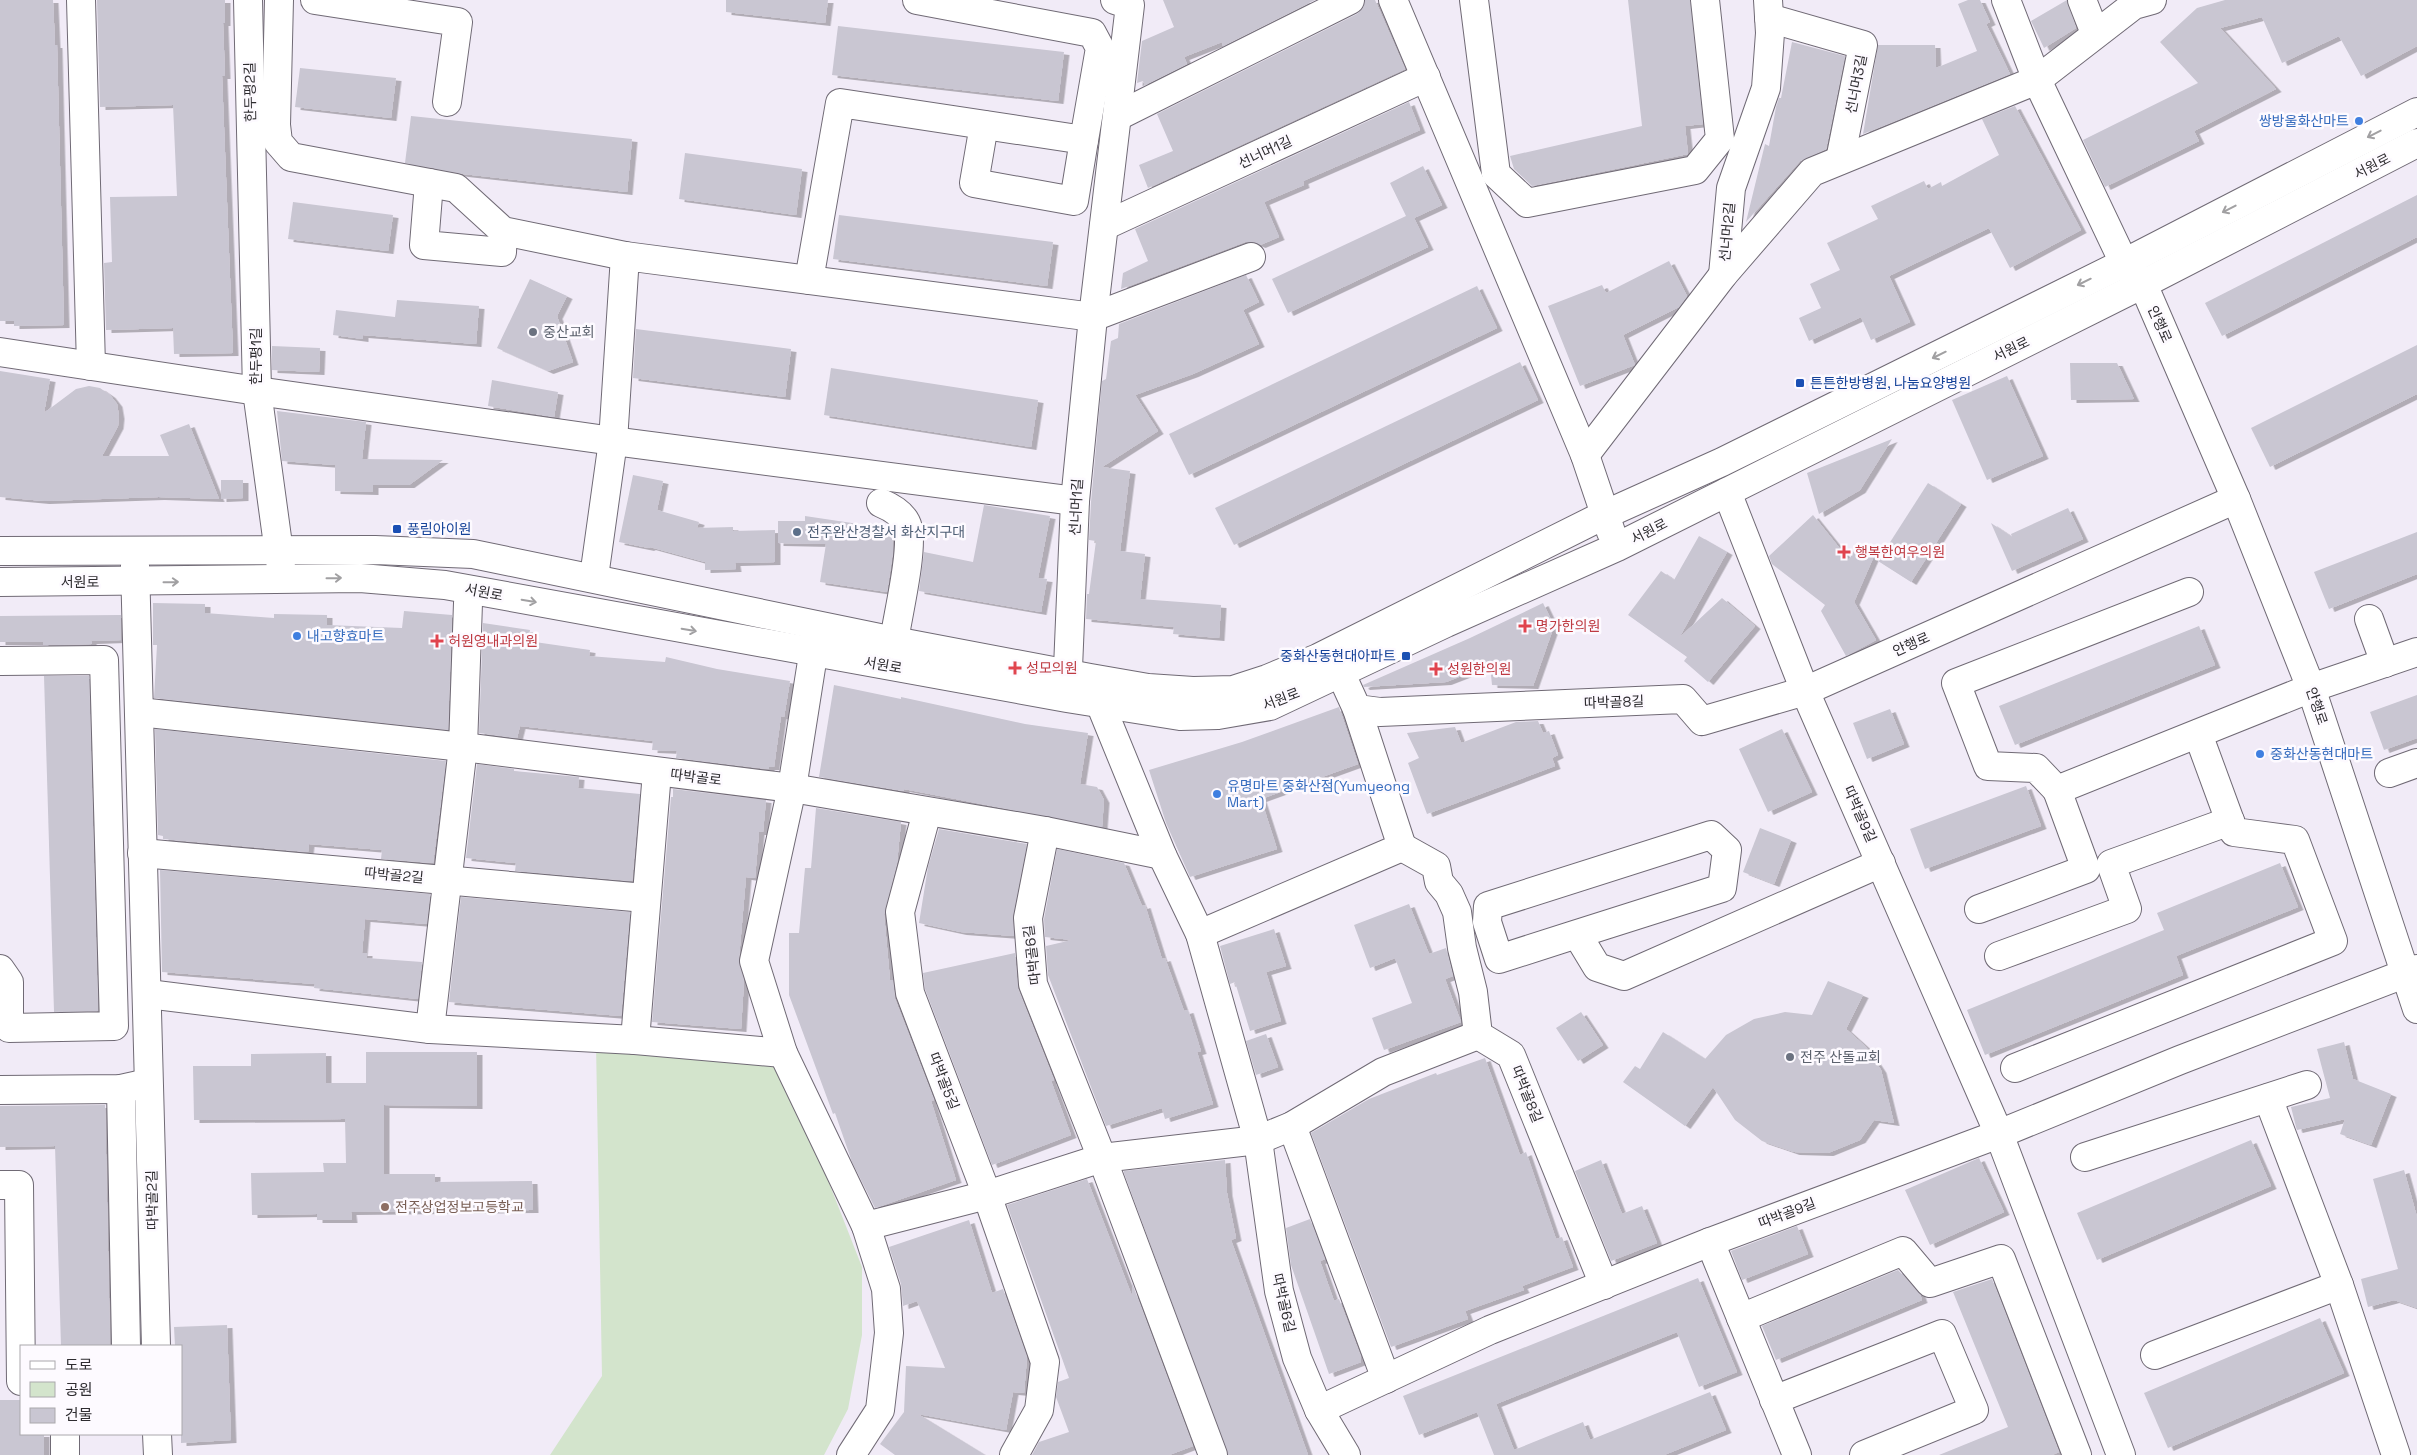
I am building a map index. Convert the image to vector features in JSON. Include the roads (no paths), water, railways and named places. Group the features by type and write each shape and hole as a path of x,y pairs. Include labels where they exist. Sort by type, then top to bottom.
{"street":[{"path":"81,0 91,366"},
{"name":"한두평2길","path":"248,0 252,184"},
{"path":"278,0 276,125 278,142 291,157 456,188 504,232 625,256 1093,317 1251,257"},
{"path":"314,0 458,22 447,102"},
{"path":"917,0 1092,33 1100,48 1074,201 974,183 984,126"},
{"name":"선너머1길","path":"1075,683 1075,501 1093,317 1130,5 1115,0"},
{"path":"1118,116 1350,0"},
{"path":"1393,0 1585,455 1604,515 1617,547"},
{"path":"1474,0 1496,174 1527,203 1695,170 1720,139 1705,0"},
{"path":"1723,0 1739,163"},
{"path":"2006,0 2037,80 2124,263"},
{"path":"2082,0 2095,33"},
{"path":"1722,275 1812,172 2037,80 2095,33 2134,5 2152,0"},
{"name":"선너머2길","path":"1585,455 1722,275 1731,188 1766,88 1769,9"},
{"name":"선너머3길","path":"1769,9 1863,45 1840,160"},
{"name":"선너머1길","path":"1104,226 1426,77"},
{"path":"809,280 840,103 1084,140"},
{"name":"서원로","path":"0,582 360,578 445,585 814,653 1075,683 1193,691 1233,690 1267,679 1318,658 1604,515 1722,462 2124,263 2417,112"},
{"name":"서원로","path":"1100,704 1180,716 1218,715 1270,706 1341,674 1446,622 1617,547 2143,284 2417,143"},
{"path":"429,183 424,245 502,252 504,232"},
{"name":"한두평1길","path":"0,352 257,391 252,184"},
{"path":"594,578 612,440 625,256"},
{"name":"안행로","path":"2124,263 2143,284 2236,499 2311,688 2411,972 2417,1009"},
{"path":"283,579 257,391 1075,501"},
{"name":"따박골9길","path":"1726,492 1805,691 1882,863 1999,1134 2121,1455"},
{"name":"안행로","path":"1805,691 2236,499"},
{"path":"881,503 896,509 908,527 908,556 894,641"},
{"name":"서원로","path":"0,551 374,550 473,554 894,641 1075,683"},
{"name":"따박골2길","path":"135,551 156,1345"},
{"path":"1979,910 2086,869 2057,790 2036,768 1988,766 1956,684 2189,592"},
{"path":"430,1029 463,747 468,603"},
{"path":"2368,619 2385,663"},
{"path":"818,625 792,788 754,961 783,1053 866,1226 886,1288 889,1332 880,1410 851,1455"},
{"path":"2057,790 2311,688 2417,652"},
{"path":"0,661 104,660 114,1026 9,1028 9,982 0,969"},
{"path":"866,1226 987,1195 1102,1158 1258,1140 1292,1126 1383,1072 1478,1035 1473,992 1462,948 1457,912 1449,894 1439,882 1436,866 1402,847 1357,709 1341,674"},
{"name":"따박골6길","path":"1075,683 1100,704 1162,855 1200,934 1258,1140 1279,1291 1297,1358 1318,1410 1346,1455"},
{"name":"따박골8길","path":"1357,709 1380,712 1683,699 1702,722 1805,691"},
{"path":"139,712 463,747"},
{"path":"2015,1068 2333,941 2295,840 2234,832 2198,734"},
{"name":"따박골로","path":"463,747 792,788 927,812"},
{"path":"2389,773 2417,763"},
{"path":"636,1040 645,898 657,772"},
{"path":"927,812 1045,831 1162,855"},
{"name":"따박골5길","path":"927,812 900,912 910,993 987,1195 1045,1362 1039,1410 1014,1455"},
{"path":"1999,956 2126,910 2111,864 2230,822"},
{"name":"따박골6길","path":"1045,831 1028,918 1033,984 1102,1158 1213,1455"},
{"path":"1711,835 1727,850 1722,888 1577,934 1499,959 1487,922 1488,906 1711,835"},
{"path":"1200,934 1402,847"},
{"name":"따박골2길","path":"142,853 645,898"},
{"path":"1577,934 1597,967 1624,976 1882,863"},
{"name":"따박골9길","path":"1318,1410 1490,1330 1710,1242 1999,1134 2180,1060 2411,972"},
{"path":"148,994 430,1029 636,1040 783,1053"},
{"name":"따박골8길","path":"1478,1035 1511,1055 1604,1285"},
{"path":"0,1090 121,1089 150,1082"},
{"path":"2086,1157 2307,1086"},
{"path":"121,1089 126,1345"},
{"path":"2268,1098 2339,1285 2396,1455"},
{"path":"1292,1126 1386,1379"},
{"path":"0,1185 19,1185 21,1345"},
{"path":"1710,1242 1797,1455"},
{"path":"1741,1318 1903,1251 1930,1282 2001,1259 2077,1455"},
{"path":"2155,1355 2339,1285"},
{"path":"1774,1400 1942,1334 1974,1410 1864,1455"},
{"path":"0,1381 20,1381"},
{"path":"65,1435 65,1455"},
{"path":"157,1435 158,1455"}],"place":[{"name":"쌍방울화산마트","path":"2359,121"},
{"name":"중산교회","path":"533,332"},
{"name":"튼튼한방병원, 나눔요양병원","path":"1800,383"},
{"name":"풍림아이원","path":"397,529"},
{"name":"전주완산경찰서 화산지구대","path":"797,532"},
{"name":"행복한여우의원","path":"1844,552"},
{"name":"명가한의원","path":"1525,626"},
{"name":"내고향효마트","path":"297,636"},
{"name":"허원영내과의원","path":"437,641"},
{"name":"중화산동현대아파트","path":"1406,656"},
{"name":"성모의원","path":"1015,668"},
{"name":"성원한의원","path":"1436,669"},
{"name":"중화산동현대마트","path":"2260,754"},
{"name":"유명마트 중화산점(Yumyeong Mart)","path":"1217,794"},
{"name":"전주 산돌교회","path":"1790,1057"},
{"name":"전주상업정보고등학교","path":"385,1207"}]}
